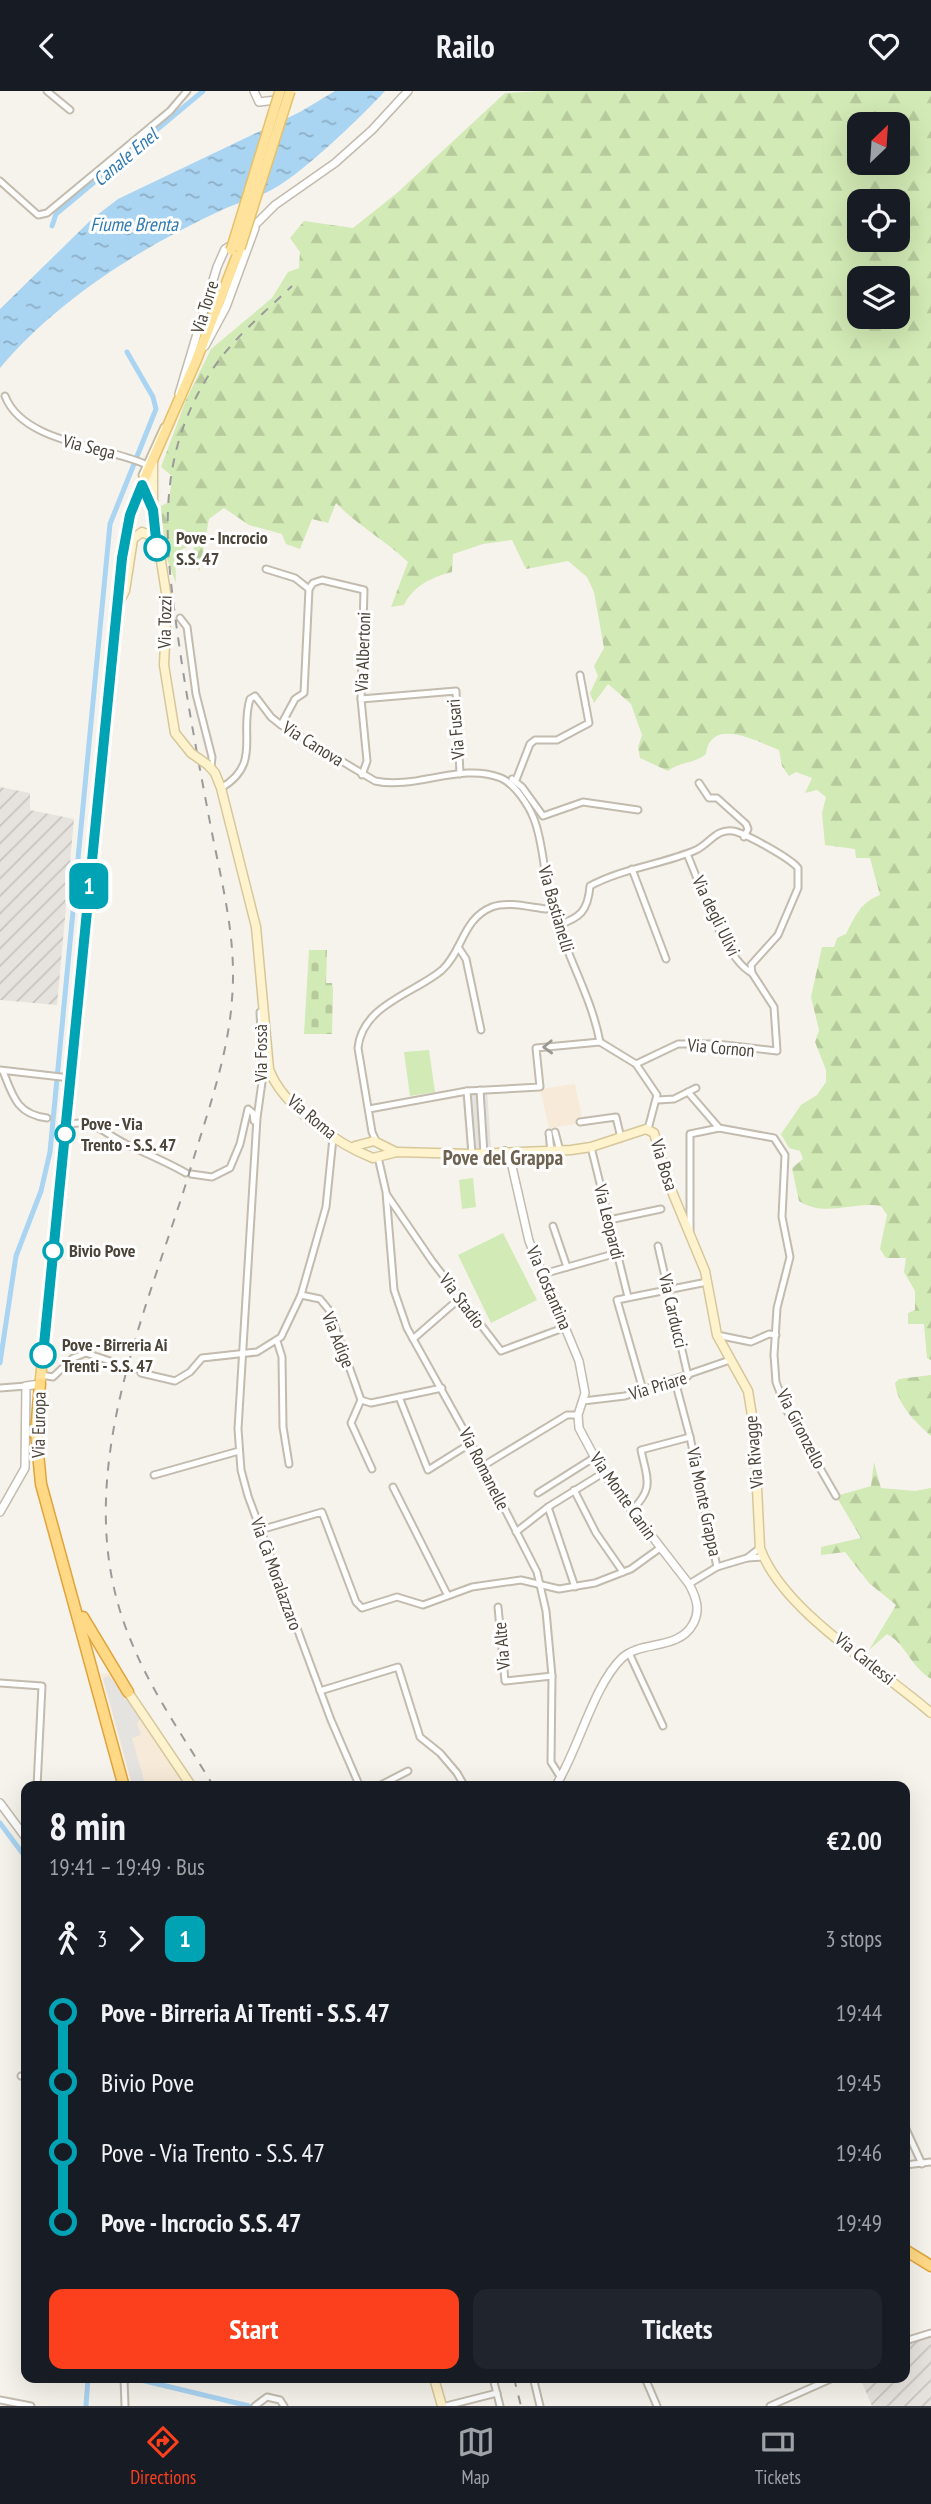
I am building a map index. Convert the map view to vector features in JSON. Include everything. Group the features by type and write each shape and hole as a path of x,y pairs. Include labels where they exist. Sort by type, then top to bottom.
{"highway":[{"name":"Via Europa","path":"41,1379 36,1432 38,1468 74,1597"},
{"path":"74,1597 122,1781"},
{"path":"74,1597 128,1692"},
{"path":"86,1643 97,1669 123,1781"},
{"path":"910,2246 931,2259"},
{"path":"910,2253 931,2266"}],"main road":[{"path":"236,249 290,91"},
{"path":"236,249 278,96"},
{"name":"Via Europa","path":"41,1379 68,1109 68,1078 117,606 128,524 147,463 173,417 236,249"},
{"name":"Via Tozzi","path":"147,463 155,538 166,586 164,665 175,733 191,753 209,767"},
{"path":"142,485 153,510"},
{"path":"117,606 125,591 133,538 142,532 155,538"},
{"name":"Via Fossà","path":"209,767 220,788 256,927 264,999"},
{"name":"Via Roma","path":"264,999 269,1069 273,1080 337,1140 375,1158 397,1152 484,1154 505,1151 555,1151 591,1147 648,1129"},
{"name":"Via Bosa","path":"648,1129 654,1133 668,1182 708,1282"},
{"path":"373,1144 375,1158"},
{"path":"373,1144 375,1158"},
{"name":"Via Roma","path":"353,1146 373,1144 397,1152"},
{"name":"Via Rivagge","path":"708,1282 711,1317 717,1335 748,1391 754,1429 762,1552"},
{"name":"Via Carlessi","path":"762,1552 781,1585 799,1604 931,1713"},
{"path":"128,1692 188,1781"},
{"path":"436,2383 444,2406"}],"street":[{"path":"47,91 70,110"},
{"path":"0,181 38,215 47,213 166,114 187,91"},
{"path":"254,91 259,102 278,96"},
{"name":"Via Torre","path":"178,404 180,388 222,255 275,205 335,163 372,130 408,91"},
{"name":"Via Torre","path":"196,361 226,307 257,224"},
{"name":"Via Sega","path":"5,396 9,406 50,436 66,443 106,449 147,463"},
{"path":"128,524 129,507 147,463"},
{"path":"266,569 295,578 309,589 304,693 295,699 281,725"},
{"name":"Via Albertoni","path":"309,589 313,583 322,580 366,592 363,611 361,699 367,761 362,775"},
{"path":"180,618 187,627 196,694 212,757 209,767"},
{"path":"580,675 590,723 557,740 535,740 530,744 516,780 543,816 583,801 638,810"},
{"name":"Via Fusari","path":"361,699 456,691 460,774"},
{"name":"Via Canova","path":"220,788 231,782 246,760 247,709 252,697 259,698 271,717 281,725 362,775 388,784 460,774 516,780"},
{"name":"Via Bastianelli","path":"506,781 535,821 552,907 580,978 600,1042"},
{"path":"699,783 709,798 717,798 746,824 748,829 744,837"},
{"path":"558,925 578,919 586,909 590,887 611,875 687,854 725,832 734,831 779,851 796,865 800,873 795,896 778,935 754,960 752,973"},
{"name":"Via degli Ulivi","path":"687,854 732,951 743,969 752,973"},
{"path":"632,869 666,959"},
{"path":"373,1144 358,1048 359,1037 373,1018 400,995 444,968 471,923 491,908 552,907"},
{"path":"458,947 466,959 481,1030"},
{"name":"Via Cornon","path":"636,1063 678,1044 716,1044 777,1051 775,1007 752,973"},
{"name":"Via Fossà","path":"244,1351 255,1151 263,1075 260,1003 264,999"},
{"path":"369,1109 456,1092 540,1087 536,1048 600,1042 636,1063 646,1074 658,1100 674,1099 696,1088"},
{"path":"2,1071 68,1078"},
{"path":"2,1071 19,1108 33,1116 47,1118"},
{"path":"480,1090 484,1154"},
{"path":"467,1091 472,1154"},
{"path":"688,1092 719,1128"},
{"name":"Via Bosa","path":"648,1129 658,1100"},
{"path":"68,1109 80,1123"},
{"path":"66,1125 80,1123 102,1128 122,1142 154,1154 189,1174 212,1177 230,1168 240,1144 248,1109 254,1118 255,1151"},
{"path":"469,1117 482,1116"},
{"path":"580,1122 616,1117 621,1138"},
{"name":"Via Gironzello","path":"690,1232 688,1138 695,1132 719,1128 774,1138 785,1155 782,1217 790,1257 779,1296 776,1382 783,1402 835,1496"},
{"path":"552,1133 555,1151"},
{"path":"141,1373 174,1381 190,1371 202,1358 244,1351 257,1352 277,1341 301,1296 326,1207 331,1154 337,1140"},
{"name":"Via Leopardi","path":"591,1147 628,1297"},
{"name":"Via Costantina","path":"505,1151 514,1174 529,1241 579,1361 584,1385 583,1401"},
{"name":"Via Costantina","path":"514,1174 520,1151"},
{"name":"Via Romanelle","path":"375,1158 386,1192 394,1290 413,1339 483,1466 540,1584 546,1611 552,1677 551,1762 561,1778"},
{"name":"Via Stadio","path":"386,1192 460,1299 500,1351 566,1327"},
{"path":"609,1220 661,1209"},
{"path":"553,1226 567,1267"},
{"name":"Via Carducci","path":"658,1246 688,1376"},
{"path":"543,1274 617,1252"},
{"path":"643,1390 617,1300 708,1282"},
{"name":"Via Adige","path":"301,1296 320,1299 329,1311 361,1400 352,1423 372,1469"},
{"path":"413,1339 460,1299"},
{"path":"717,1335 751,1342 769,1334 776,1335"},
{"path":"277,1341 282,1357 283,1427 289,1464"},
{"name":"Via Cà Moralazzaro","path":"244,1351 239,1451 241,1470 260,1530 320,1691 358,1781"},
{"path":"1,1389 26,1386 53,1377 73,1358 86,1353 122,1366"},
{"name":"Via Priare","path":"583,1401 607,1401 675,1381 730,1360"},
{"name":"Via Monte Grappa","path":"675,1381 690,1437 717,1567"},
{"path":"0,1512 25,1468 26,1386"},
{"path":"361,1400 371,1403 442,1388"},
{"path":"399,1397 428,1470 471,1443"},
{"path":"483,1466 567,1415 578,1415 583,1401"},
{"name":"Via Monte Canin","path":"578,1415 579,1428 603,1473 689,1584"},
{"name":"Via Monte Grappa","path":"631,1511 644,1499 649,1488 641,1450 690,1437"},
{"path":"154,1475 239,1451"},
{"path":"538,1493 595,1457"},
{"path":"516,1532 548,1507 603,1473"},
{"path":"393,1487 447,1594"},
{"path":"574,1490 596,1533 623,1572"},
{"path":"548,1507 575,1587"},
{"path":"260,1530 322,1513 356,1602 362,1608 397,1597 423,1605 438,1602 447,1594 521,1580 559,1589 600,1582 623,1572 660,1548"},
{"path":"559,1781 613,1669 629,1653 667,1644 689,1630 696,1617 697,1604 689,1584 717,1567 762,1552"},
{"name":"Via Alte","path":"498,1607 505,1681 552,1677"},
{"path":"629,1653 663,1726"},
{"path":"320,1691 398,1667 420,1737 449,1763 461,1781"},
{"path":"0,1683 42,1686 37,1781"},
{"path":"389,1781 408,1771"},
{"path":"0,1803 21,1831"},
{"path":"910,2138 922,2164"},
{"path":"910,2165 931,2162"},
{"path":"910,2339 931,2333"},
{"path":"124,2383 125,2406"},
{"path":"494,2383 500,2406"},
{"path":"534,2383 540,2406"},
{"path":"647,2383 657,2406"},
{"path":"770,2406 822,2383"},
{"path":"444,2406 497,2393"},
{"path":"256,2405 267,2397 280,2400 284,2406"},
{"path":"0,2400 31,2406"}],"shaded area":[{"path":"0,787 30,793 30,810 74,819 57,1005 0,1000"},
{"path":"575,1084 583,1123 549,1128 540,1089"},
{"path":"487,1088 491,1149 467,1150 462,1089"},
{"path":"111,1673 185,1781 130,1781 101,1674"},
{"path":"108,1676 122,1689 140,1719 137,1723 141,1735 132,1738 144,1781 131,1781 103,1678"},
{"path":"931,2337 931,2406 872,2406 862,2383 910,2383 910,2343"}],"green space":[{"path":"931,91 931,1360 927,1358 924,1324 908,1324 908,1313 915,1310 915,1291 904,1272 906,1258 886,1258 880,1249 887,1215 881,1206 829,1209 809,1206 799,1201 792,1168 803,1159 800,1151 789,1148 781,1134 801,1105 817,1095 826,1082 826,1070 815,1042 819,1030 811,997 822,947 834,947 837,938 846,934 863,906 880,895 870,858 856,858 855,849 825,845 822,813 826,797 817,790 805,793 812,778 796,772 789,776 782,766 779,750 736,735 717,736 710,743 706,754 668,771 640,758 638,747 642,735 631,704 608,684 594,703 590,693 598,676 594,666 604,648 594,592 587,577 568,561 526,569 512,540 483,544 453,554 452,572 424,583 412,593 404,605 391,607 408,562 336,503 328,523 312,519 300,549 286,544 282,534 249,525 224,508 209,519 199,572 193,544 175,553 176,583 161,543 161,506 169,502 172,476 161,467 186,400 211,349 272,298 288,272 299,268 300,252 290,238 304,221 353,228 397,193 505,93"},
{"path":"309,950 327,950 326,983 332,983 333,990 332,1034 304,1034"},
{"path":"429,1050 435,1092 410,1096 404,1052"},
{"path":"473,1178 476,1207 462,1209 459,1180"},
{"path":"503,1233 537,1300 491,1323 458,1255"},
{"path":"931,1375 931,1436 903,1406 895,1383 899,1379"},
{"path":"874,1462 881,1488 915,1491 931,1488 931,1679 887,1634 869,1650 896,1605 869,1583 845,1552 821,1555 821,1547 861,1538 836,1496 871,1486"}],"water":[{"name":"Fiume Brenta","path":"335,91 385,91 331,144 285,182 193,224 133,257 48,319 0,368 0,309 92,219 118,199 300,112"}],"waterway":[{"name":"Canale Enel","path":"52,226 56,214 203,91"},
{"name":"Canale Enel","path":"0,1363 16,1256 41,1191 50,1152 110,524 156,409 153,397 127,352"},
{"name":"Canale Enel","path":"0,1823 21,1851"},
{"name":"Canale Enel","path":"86,2406 88,2383"},
{"path":"153,2383 249,2406"}],"tunnel":[{"path":"122,1365 141,1373"}],"railway":[{"path":"210,1781 159,1697 131,1641 113,1583 106,1525 108,1466 118,1407 133,1349 215,1089 226,1044 232,999 233,957 228,915 194,739 170,573 168,505 172,471 192,406 210,373 238,338 292,286"},
{"path":"515,2383 521,2406"}],"bus line":[{"name":"1","path":"43,1355 123,546 130,515 142,485 153,510 157,548"}],"place":[{"name":"Pove - Incrocio S.S. 47","path":"157,548"},
{"name":"Pove - Via Trento - S.S. 47","path":"65,1134"},
{"name":"Bivio Pove","path":"53,1251"},
{"name":"Pove - Birreria Ai Trenti - S.S. 47","path":"43,1355"}],"district":[{"name":"Pove del Grappa","path":"503,1158"}]}
